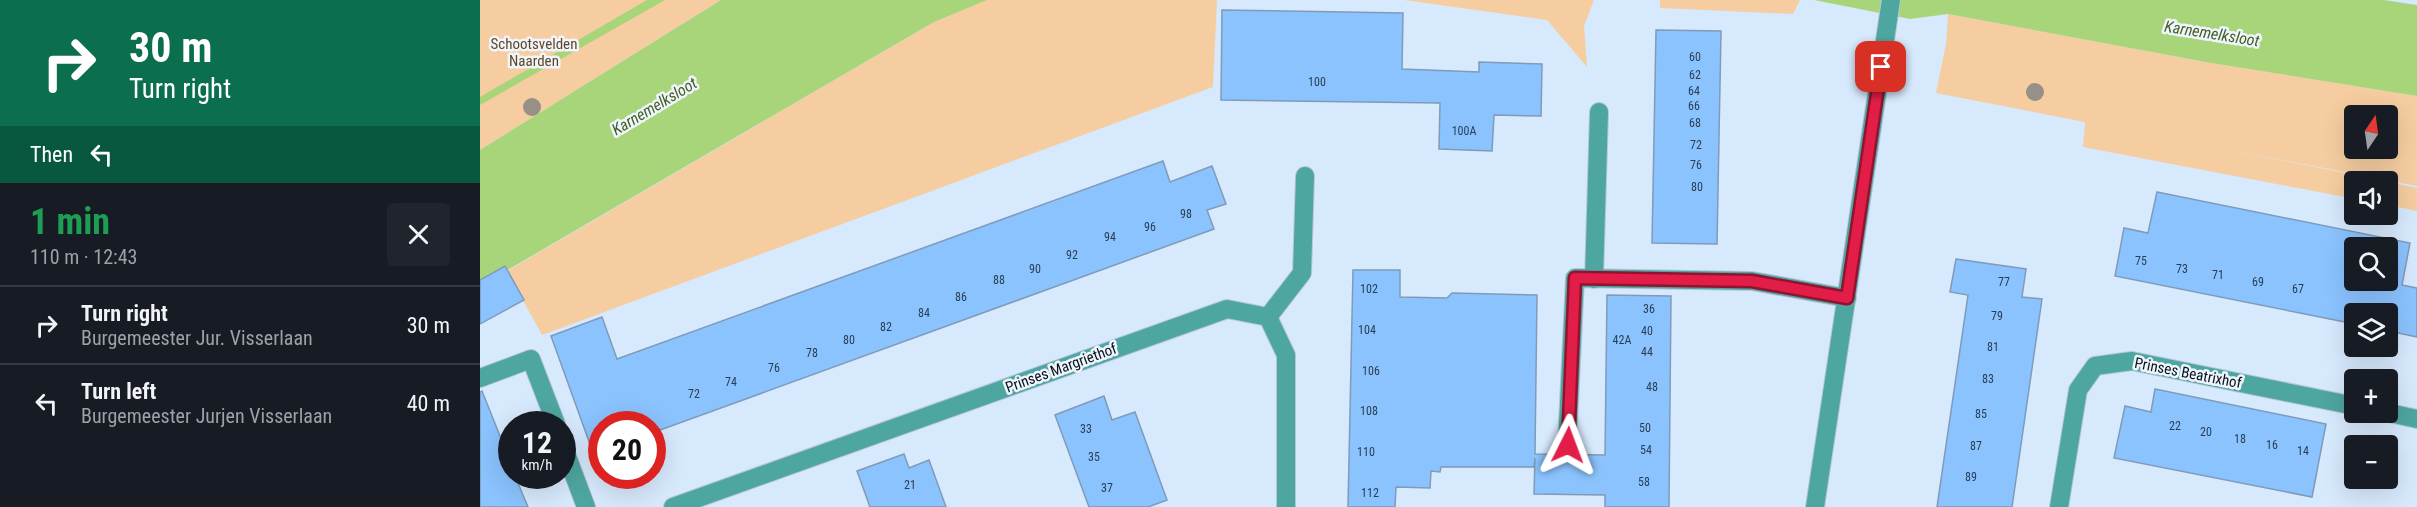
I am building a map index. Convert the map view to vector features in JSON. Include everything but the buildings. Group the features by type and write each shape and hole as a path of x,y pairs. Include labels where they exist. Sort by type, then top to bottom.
{"street":[{"path":"1815,507 1890,0"},
{"path":"1594,279 1599,112"},
{"path":"1286,507 1286,355 1268,317 1302,273 1305,176"},
{"path":"1568,445 1575,278 1752,281 1847,298"},
{"name":"Prinses Margriethof","path":"673,507 1227,309 1268,317"},
{"path":"480,378 531,359 551,411"},
{"name":"Prinses Beatrixhof","path":"2059,507 2078,390 2095,366 2132,361 2344,404"},
{"path":"2398,415 2417,419"},
{"path":"576,480 586,507"}],"green space":[{"name":"Schootsvelden Naarden","path":"480,0 721,0 480,150"},
{"path":"986,0 1217,0 1213,87 542,335 507,271 934,22"},
{"path":"1404,0 1594,0 1584,26 1587,67 1547,20"},
{"path":"1660,0 1800,0 1793,14 1660,8"},
{"path":"1948,14 2211,63 2417,96 2417,186 2398,182 2398,171 2344,172 2215,147 2344,173 2344,197 2083,147 2085,122 1936,93 1946,44"},
{"path":"2398,184 2417,188 2417,211 2398,207"}],"water":[{"path":"647,0 665,0 480,105 480,97"},
{"name":"Karnemelksloot","path":"721,0 987,0 934,22 480,286 480,150"},
{"name":"Karnemelksloot","path":"1814,0 2384,0 2417,5 2417,96 2211,63 1948,14 1910,19"}],"route":[{"path":"1568,445 1575,278 1752,281 1847,298 1881,67"}]}
